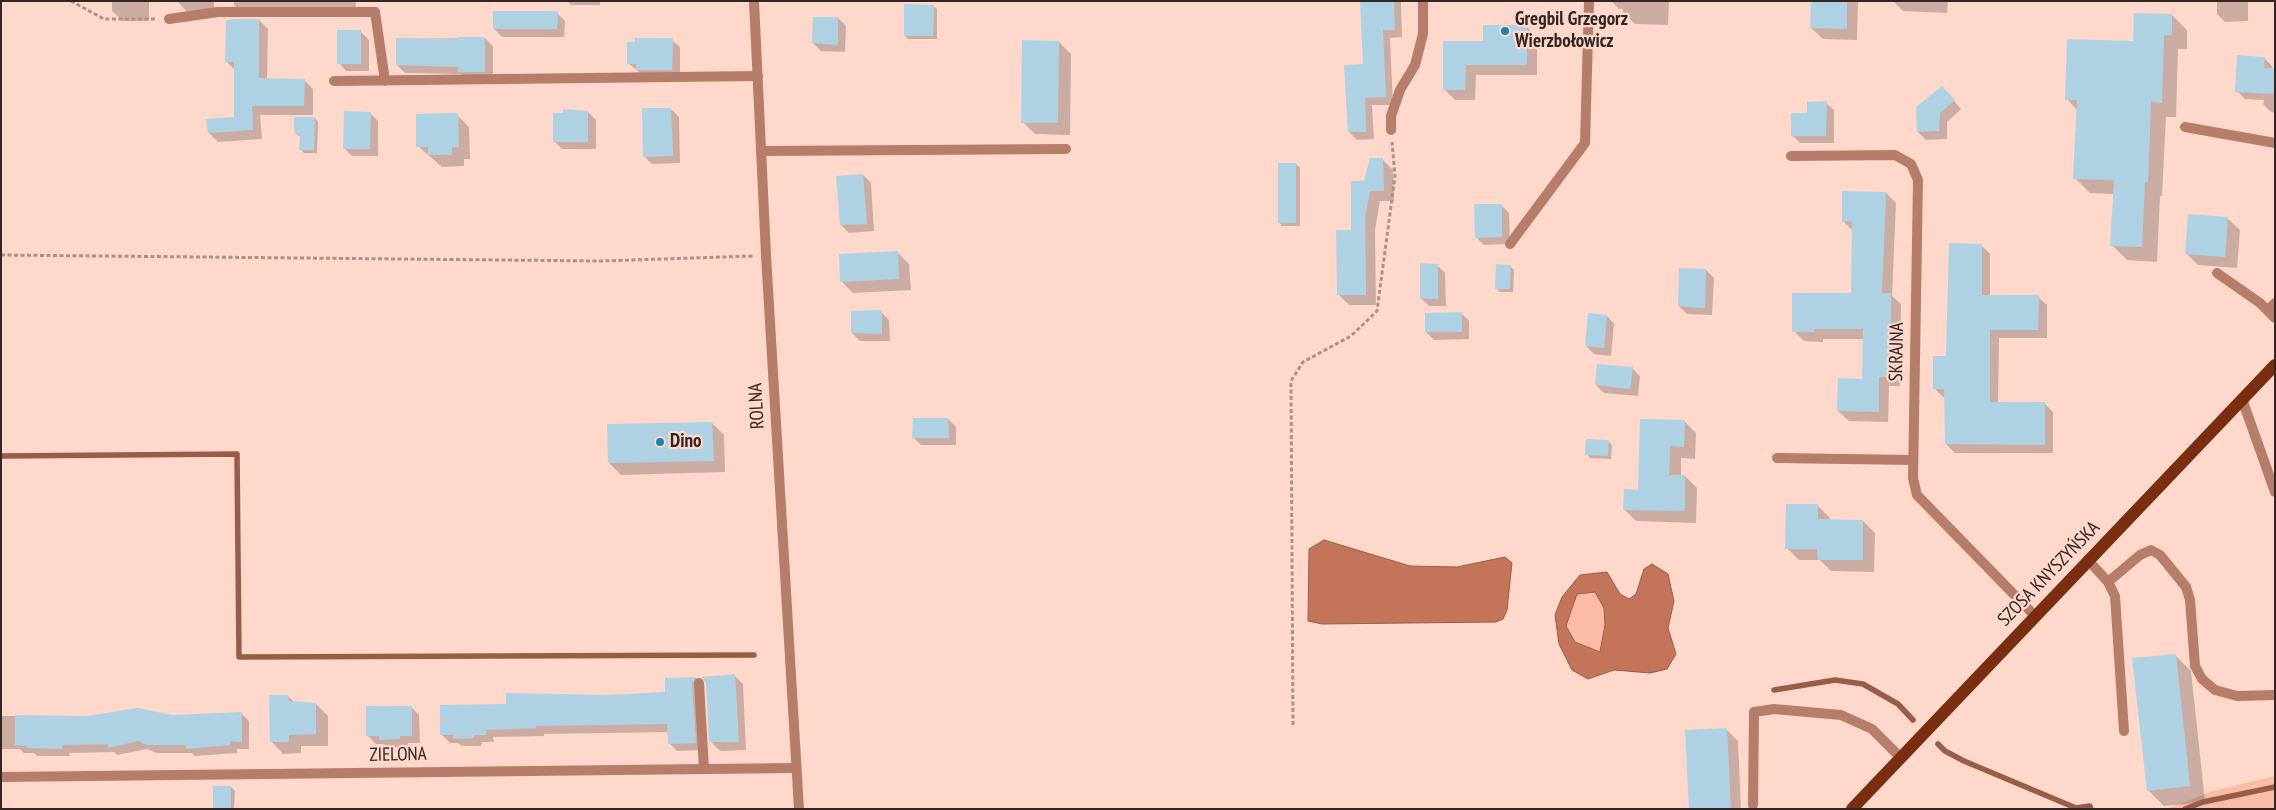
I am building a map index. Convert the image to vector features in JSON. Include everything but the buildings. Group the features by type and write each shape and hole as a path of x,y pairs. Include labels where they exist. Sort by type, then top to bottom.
{"main road":[{"name":"SZOSA KNYSZYŃSKA","path":"1852,809 2275,365"}],"street":[{"name":"ROLNA","path":"754,1 766,256 799,809"},
{"path":"1392,130 1391,116 1400,90 1415,65 1423,34 1422,1"},
{"path":"1510,244 1585,143 1588,1"},
{"path":"169,18 218,12 375,12 385,81"},
{"path":"334,82 758,76"},
{"path":"2185,127 2275,144"},
{"path":"761,151 1066,149"},
{"name":"SKRAJNA","path":"1791,156 1895,155 1911,164 1918,180 1913,460 1913,478 1917,495 2035,616"},
{"path":"2217,273 2272,310"},
{"path":"2242,399 2275,492"},
{"path":"1777,458 1913,460"},
{"path":"2108,582 2140,555 2151,550 2160,555 2186,588 2190,600 2195,666 2202,679 2215,690 2237,696 2275,695"},
{"path":"2088,560 2108,582 2115,596 2124,730"},
{"path":"699,683 704,769"},
{"path":"1753,805 1754,712 1774,709 1841,715 1872,729 1901,758"},
{"name":"ZIELONA","path":"1,777 796,768"}],"path":[{"path":"71,1 104,19 169,18"},
{"path":"1293,725 1291,381 1303,362 1351,336 1377,311 1395,176 1392,130"},
{"path":"1,255 591,261 766,256"}],"shaded area":[{"path":"1324,540 1410,566 1457,567 1505,557 1512,563 1507,610 1503,619 1496,622 1322,624 1308,621 1309,549"},
{"path":"1652,564 1668,574 1674,601 1668,628 1676,654 1667,669 1650,673 1614,670 1588,679 1572,670 1559,644 1555,615 1562,597 1580,575 1607,572 1620,594 1629,599 1636,594 1644,569","holes":["1595,592 1604,608 1605,625 1600,652 1575,642 1566,626 1577,594"]},
{"path":"1595,592 1604,608 1605,625 1600,652 1574,642 1566,626 1577,594"},
{"path":"2275,776 2275,809 2166,809 2213,791"}],"waterway":[{"path":"1,456 237,454 239,657 754,655"},
{"path":"1774,690 1835,680 1863,684 1898,704 1913,720"},
{"path":"1938,744 1945,751 1964,761 2076,808 2090,806 2091,809"},
{"path":"2185,809 2203,802 2275,787"}],"place":[{"name":"Gregbil Grzegorz Wierzbołowicz","path":"1505,31"},
{"name":"Dino","path":"660,442"}]}
